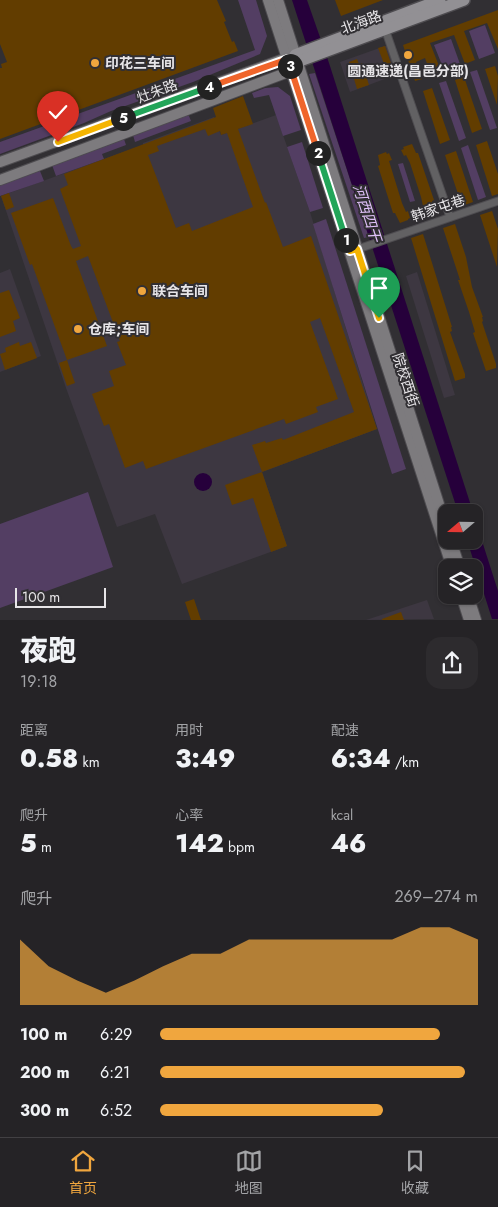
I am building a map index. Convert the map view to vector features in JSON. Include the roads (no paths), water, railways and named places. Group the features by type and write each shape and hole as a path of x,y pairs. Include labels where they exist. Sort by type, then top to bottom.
{"main road":[{"path":"268,0 298,59"},
{"path":"278,0 298,59"},
{"name":"北海路","path":"326,48 386,30 400,20 440,0"},
{"name":"北海路","path":"298,59 400,20 464,0"},
{"name":"灶朱路","path":"0,162 298,59"},
{"name":"灶朱路","path":"0,180 298,59"},
{"name":"院校西街","path":"298,59 439,504"},
{"name":"院校西街","path":"358,249 449,559"},
{"path":"464,604 469,620"},
{"path":"471,604 476,620"}],"street":[{"path":"386,30 450,217"},
{"name":"韩家屯巷","path":"358,249 498,201"}],"water":[{"name":"河西四干","path":"292,0 307,0 329,63 470,504 455,504"},
{"path":"203,473 209,476 212,482 209,488 203,491 197,488 194,482 197,476"},
{"path":"483,544 498,591 498,619 492,619 483,591 483,559 473,559 470,549 483,549"}],"place":[{"name":"圆通速递(昌邑分部)","path":"408,55"},
{"name":"印花三车间","path":"95,63"},
{"name":"联合车间","path":"142,291"},
{"name":"仓库;车间","path":"78,329"}]}
